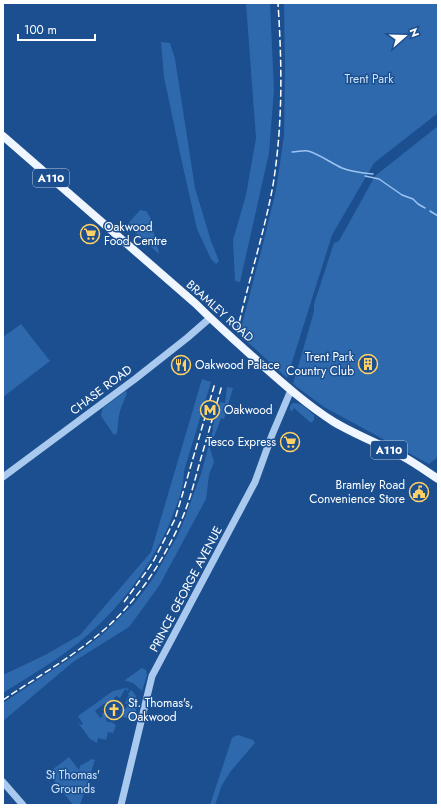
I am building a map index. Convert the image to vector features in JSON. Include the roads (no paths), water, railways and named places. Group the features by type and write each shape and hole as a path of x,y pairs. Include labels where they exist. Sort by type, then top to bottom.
{"main road":[{"name":"BRAMLEY ROAD","path":"3,136 196,304 291,390 320,413 418,465 438,479"}],"street":[{"name":"CHASE ROAD","path":"3,477 135,379 210,318"},
{"name":"PRINCE GEORGE AVENUE","path":"120,805 152,676 255,482 272,435 291,390"},
{"path":"3,782 23,805"}],"waterway":[{"path":"292,152 308,151 346,169 373,174"},
{"path":"365,176 379,179 402,195 413,199 425,208"},
{"path":"430,211 438,216"}],"railway":[{"path":"237,332 265,222 273,185 279,139 281,94 278,3"},
{"path":"124,602 154,560 175,519 215,383"},
{"path":"3,700 93,639 117,618 149,579 174,536 184,513 222,385"}],"place":[{"name":"Oakwood Food Centre","path":"90,234"},
{"name":"Trent Park Country Club","path":"368,364"},
{"name":"Oakwood Palace","path":"181,365"},
{"name":"Oakwood","path":"210,410"},
{"name":"Tesco Express","path":"290,442"},
{"name":"Bramley Road Convenience Store","path":"419,492"},
{"name":"St. Thomas's, Oakwood","path":"114,710"}],"park label":[{"name":"Trent Park","path":"369,79"},
{"name":"St Thomas' Grounds","path":"73,782"}]}
